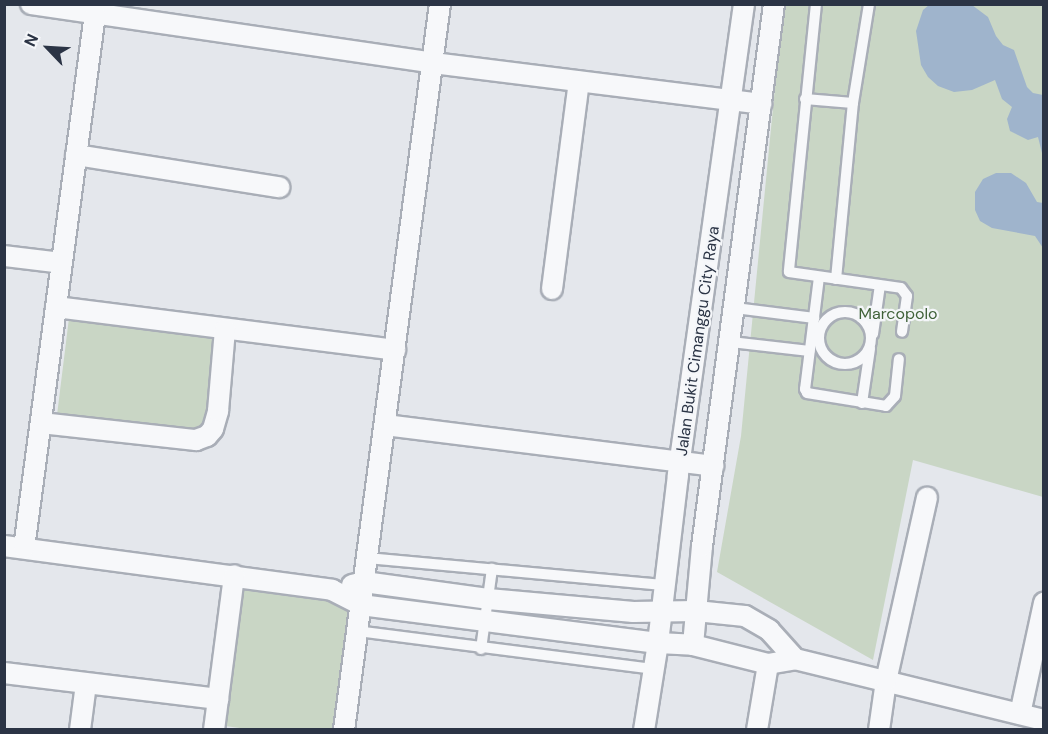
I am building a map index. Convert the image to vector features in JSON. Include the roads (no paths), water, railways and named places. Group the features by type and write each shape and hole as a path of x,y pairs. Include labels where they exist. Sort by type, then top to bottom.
{"street":[{"path":"31,4 433,63 761,104"},
{"path":"344,729 440,4"},
{"name":"Jalan Bukit Cimanggu City Raya","path":"644,729 666,585 744,4"},
{"name":"Jalan Bukit Cimanggu City Raya","path":"693,645 713,466 774,4"},
{"path":"95,14 41,423 14,547 332,590 361,605 658,643 693,645 768,664 795,660 1044,720"},
{"path":"552,289 579,82"},
{"path":"76,155 279,187"},
{"path":"4,256 62,263"},
{"path":"56,307 395,350"},
{"path":"41,423 196,440 207,436 213,429 218,411 225,328"},
{"path":"385,425 713,466"},
{"path":"879,729 886,681 927,498"},
{"path":"214,729 234,575"},
{"path":"332,590 364,582 488,599 633,612 696,611 745,616 768,630 795,660"},
{"path":"1020,714 1044,603"},
{"path":"757,729 768,664"},
{"path":"4,673 218,699"},
{"path":"80,729 86,684"}],"lane":[{"path":"816,4 788,269 792,274 905,290 902,332"},
{"path":"836,279 853,103 869,4"},
{"path":"805,99 853,103"},
{"path":"819,277 814,318 815,335 826,357 841,364 857,362 872,342 869,325 863,318 848,312 832,315 825,320 815,335 810,351 805,389 807,393 886,406 895,396 899,359"},
{"path":"862,402 880,285"},
{"path":"735,308 814,318"},
{"path":"731,342 810,351"},
{"path":"367,558 666,585"},
{"path":"481,649 492,569"},
{"path":"357,631 481,649 652,669"}],"water":[{"path":"929,5 972,5 988,17 996,36 1003,45 1014,50 1027,87 1033,93 1043,95 1043,157 1038,137 1028,140 1010,131 1007,119 1012,107 1002,99 995,80 972,90 954,92 938,86 928,77 921,65 916,31 923,10"},
{"path":"996,173 1011,173 1026,183 1037,202 1043,203 1043,248 1035,236 992,228 980,221 975,210 975,192 983,179"}],"park label":[{"name":"Marcopolo","path":"898,314"}]}
